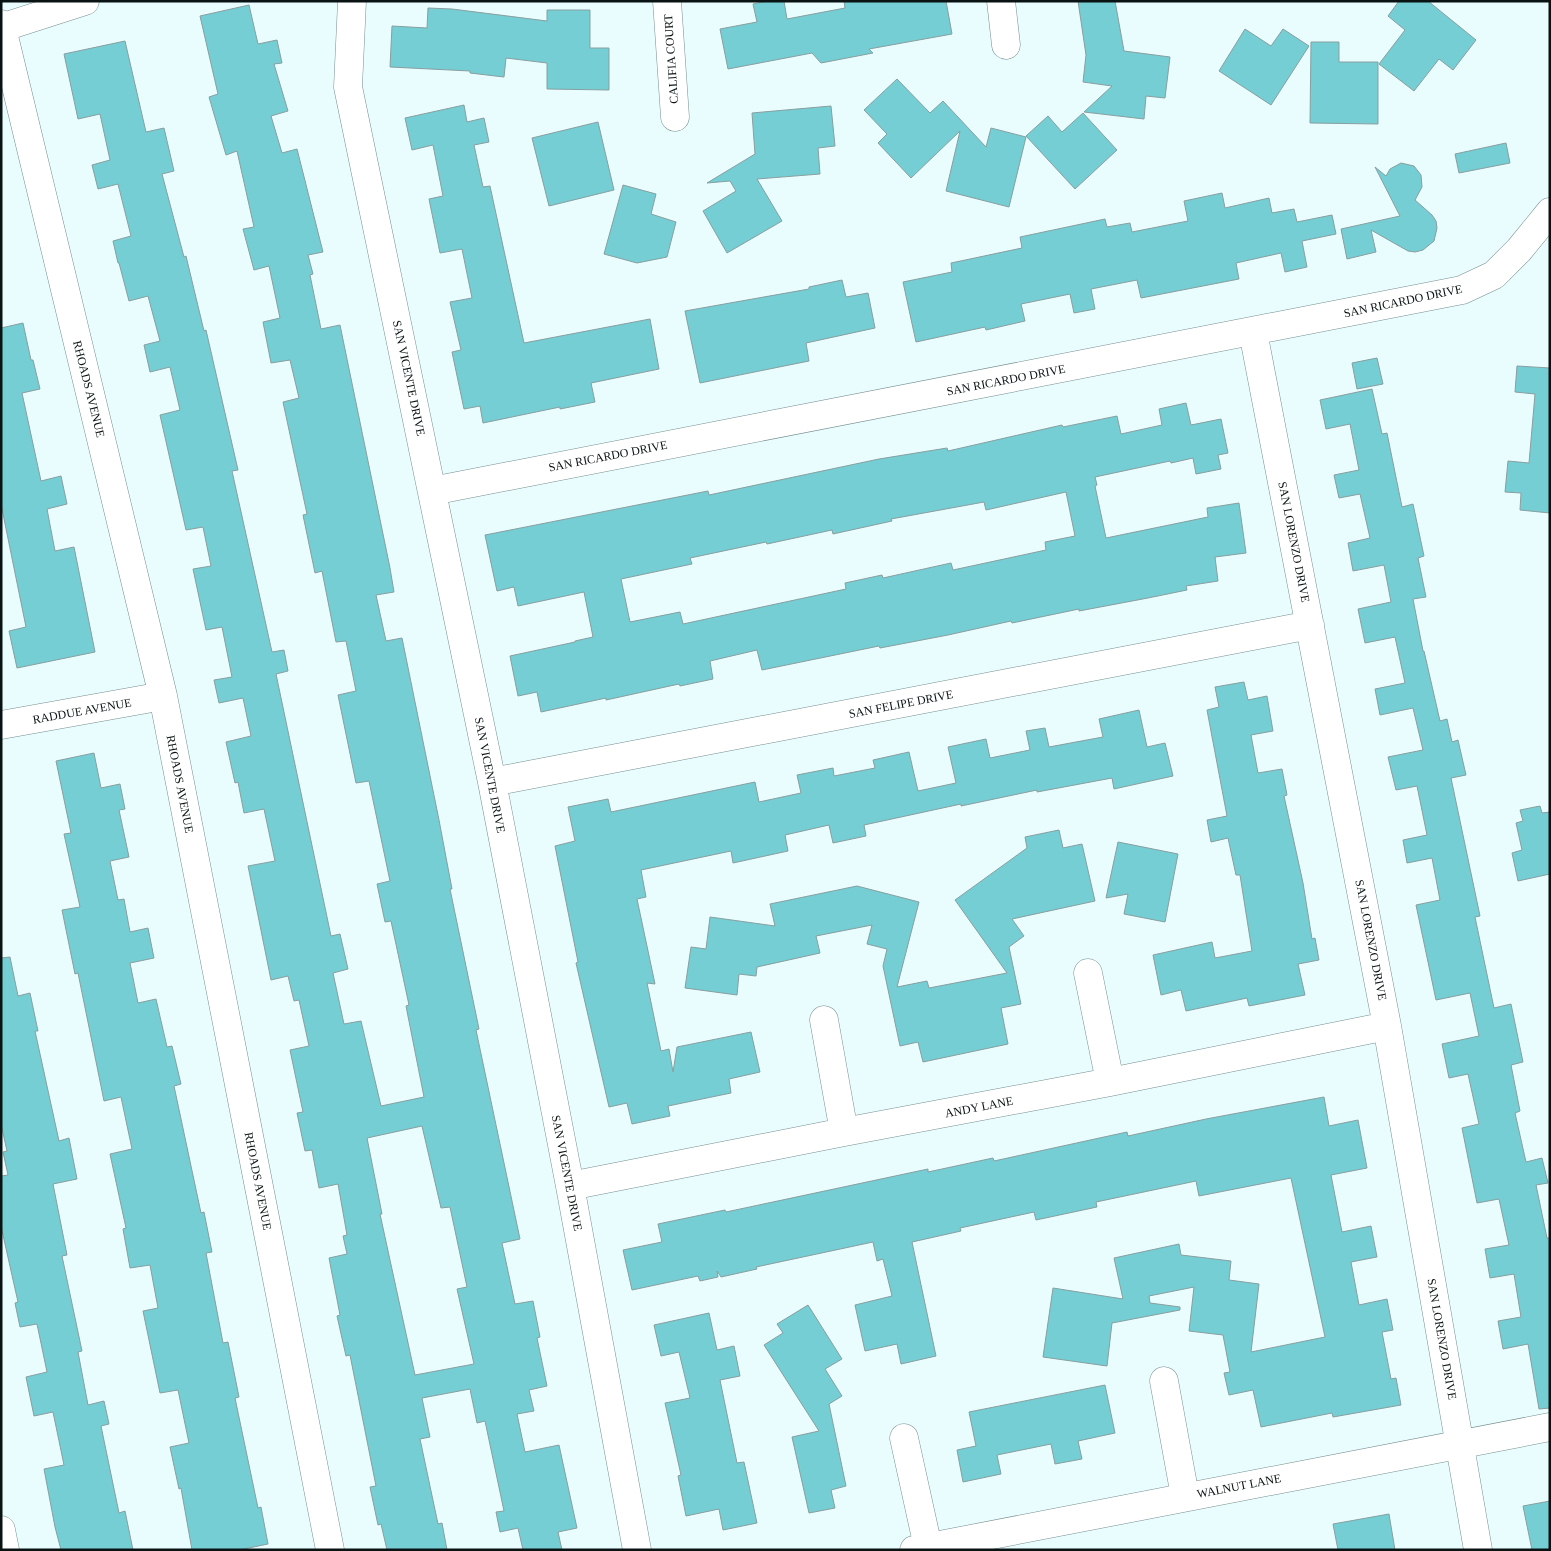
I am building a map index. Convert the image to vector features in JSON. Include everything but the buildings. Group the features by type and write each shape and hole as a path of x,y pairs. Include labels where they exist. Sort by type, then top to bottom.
{"street":[{"path":"2,26 85,1"},
{"name":"SAN VICENTE DRIVE","path":"352,1 348,87 492,782 570,1186 637,1550"},
{"name":"CALIFIA COURT","path":"667,1 676,117"},
{"path":"1001,1 1006,44"},
{"name":"RHOADS AVENUE","path":"2,26 163,696 330,1550"},
{"name":"SAN RICARDO DRIVE","path":"432,491 1462,290 1494,276 1519,250 1550,212"},
{"name":"SAN LORENZO DRIVE","path":"1252,332 1387,1026 1478,1550"},
{"name":"SAN FELIPE DRIVE","path":"492,782 1310,625"},
{"name":"RADDUE AVENUE","path":"1,725 163,696"},
{"path":"1088,973 1110,1082"},
{"path":"824,1020 844,1132"},
{"name":"ANDY LANE","path":"570,1186 1110,1082 1387,1026"},
{"path":"1164,1381 1185,1496"},
{"name":"WALNUT LANE","path":"904,1438 921,1548 1550,1427"},
{"path":"1,1530 5,1550"}]}
